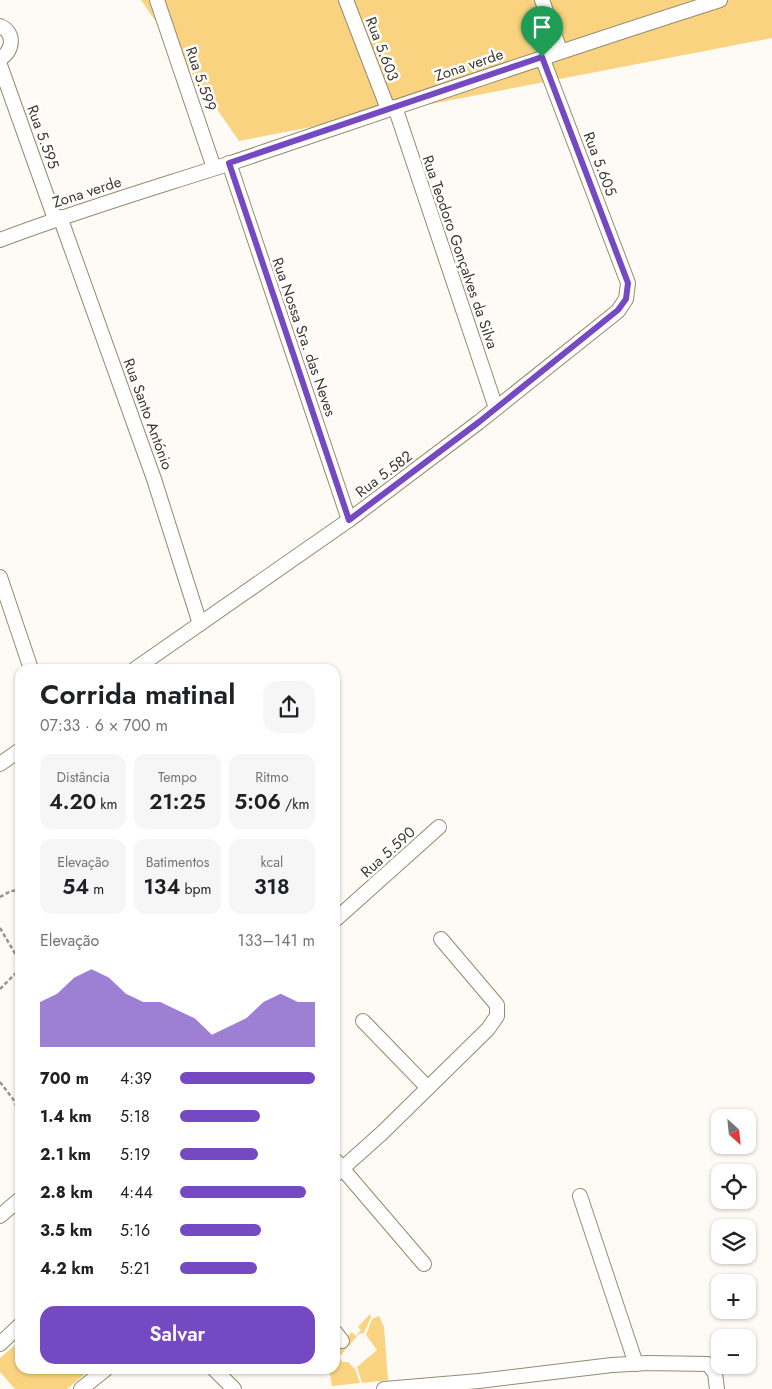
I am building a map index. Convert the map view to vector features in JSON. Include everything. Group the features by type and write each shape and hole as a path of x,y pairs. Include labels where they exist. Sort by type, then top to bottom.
{"street":[{"name":"Rua 5.599","path":"157,0 214,168"},
{"name":"Rua 5.603","path":"346,0 391,108"},
{"path":"542,0 560,50"},
{"name":"Zona verde","path":"0,240 58,218 229,163 560,50 720,0"},
{"path":"0,26 5,28 11,36 11,46 7,55 0,59"},
{"name":"Rua 5.605","path":"542,57 628,283"},
{"name":"Rua 5.595","path":"0,65 58,218"},
{"name":"Rua Teodoro Gonçalves da Silva","path":"391,108 496,408"},
{"name":"Rua Nossa Sra. das Neves","path":"229,163 349,520"},
{"name":"Rua Santo António","path":"58,218 154,479 200,624"},
{"name":"Rua 5.582","path":"142,664 349,520 496,408 618,310 626,299 628,283"},
{"path":"0,577 29,664"},
{"path":"0,764 15,754"},
{"name":"Rua 5.590","path":"340,916 439,827"},
{"path":"340,1166 428,1088 488,1029 496,1016 497,1005 441,939"},
{"path":"363,1020 428,1088"},
{"path":"340,1170 424,1264"},
{"path":"580,1196 636,1364"},
{"path":"0,1216 15,1203"},
{"path":"0,1344 15,1330"},
{"path":"384,1389 479,1385 636,1364 708,1364 715,1373 717,1389"},
{"path":"85,1388 100,1374"},
{"path":"219,1374 234,1389"}],"path":[{"path":"0,897 15,891"},
{"path":"0,928 15,954"},
{"path":"0,989 15,974"},
{"path":"0,1082 15,1103"}],"shaded area":[{"path":"141,0 772,0 772,38 239,141"},
{"path":"370,1314 371,1317 364,1333 359,1334 340,1356 340,1343 352,1332 356,1336 361,1330 358,1327"},
{"path":"379,1316 384,1327 388,1380 362,1383 357,1367 377,1350 366,1335 372,1319"},
{"path":"15,1345 15,1374 85,1374 67,1389 15,1389 0,1372 0,1358"},
{"path":"340,1359 342,1362 348,1362 355,1369 360,1383 332,1386 330,1374 340,1374"}],"route":[{"path":"542,57 628,283 626,299 618,310 479,422 349,520 229,163 542,57"}]}
